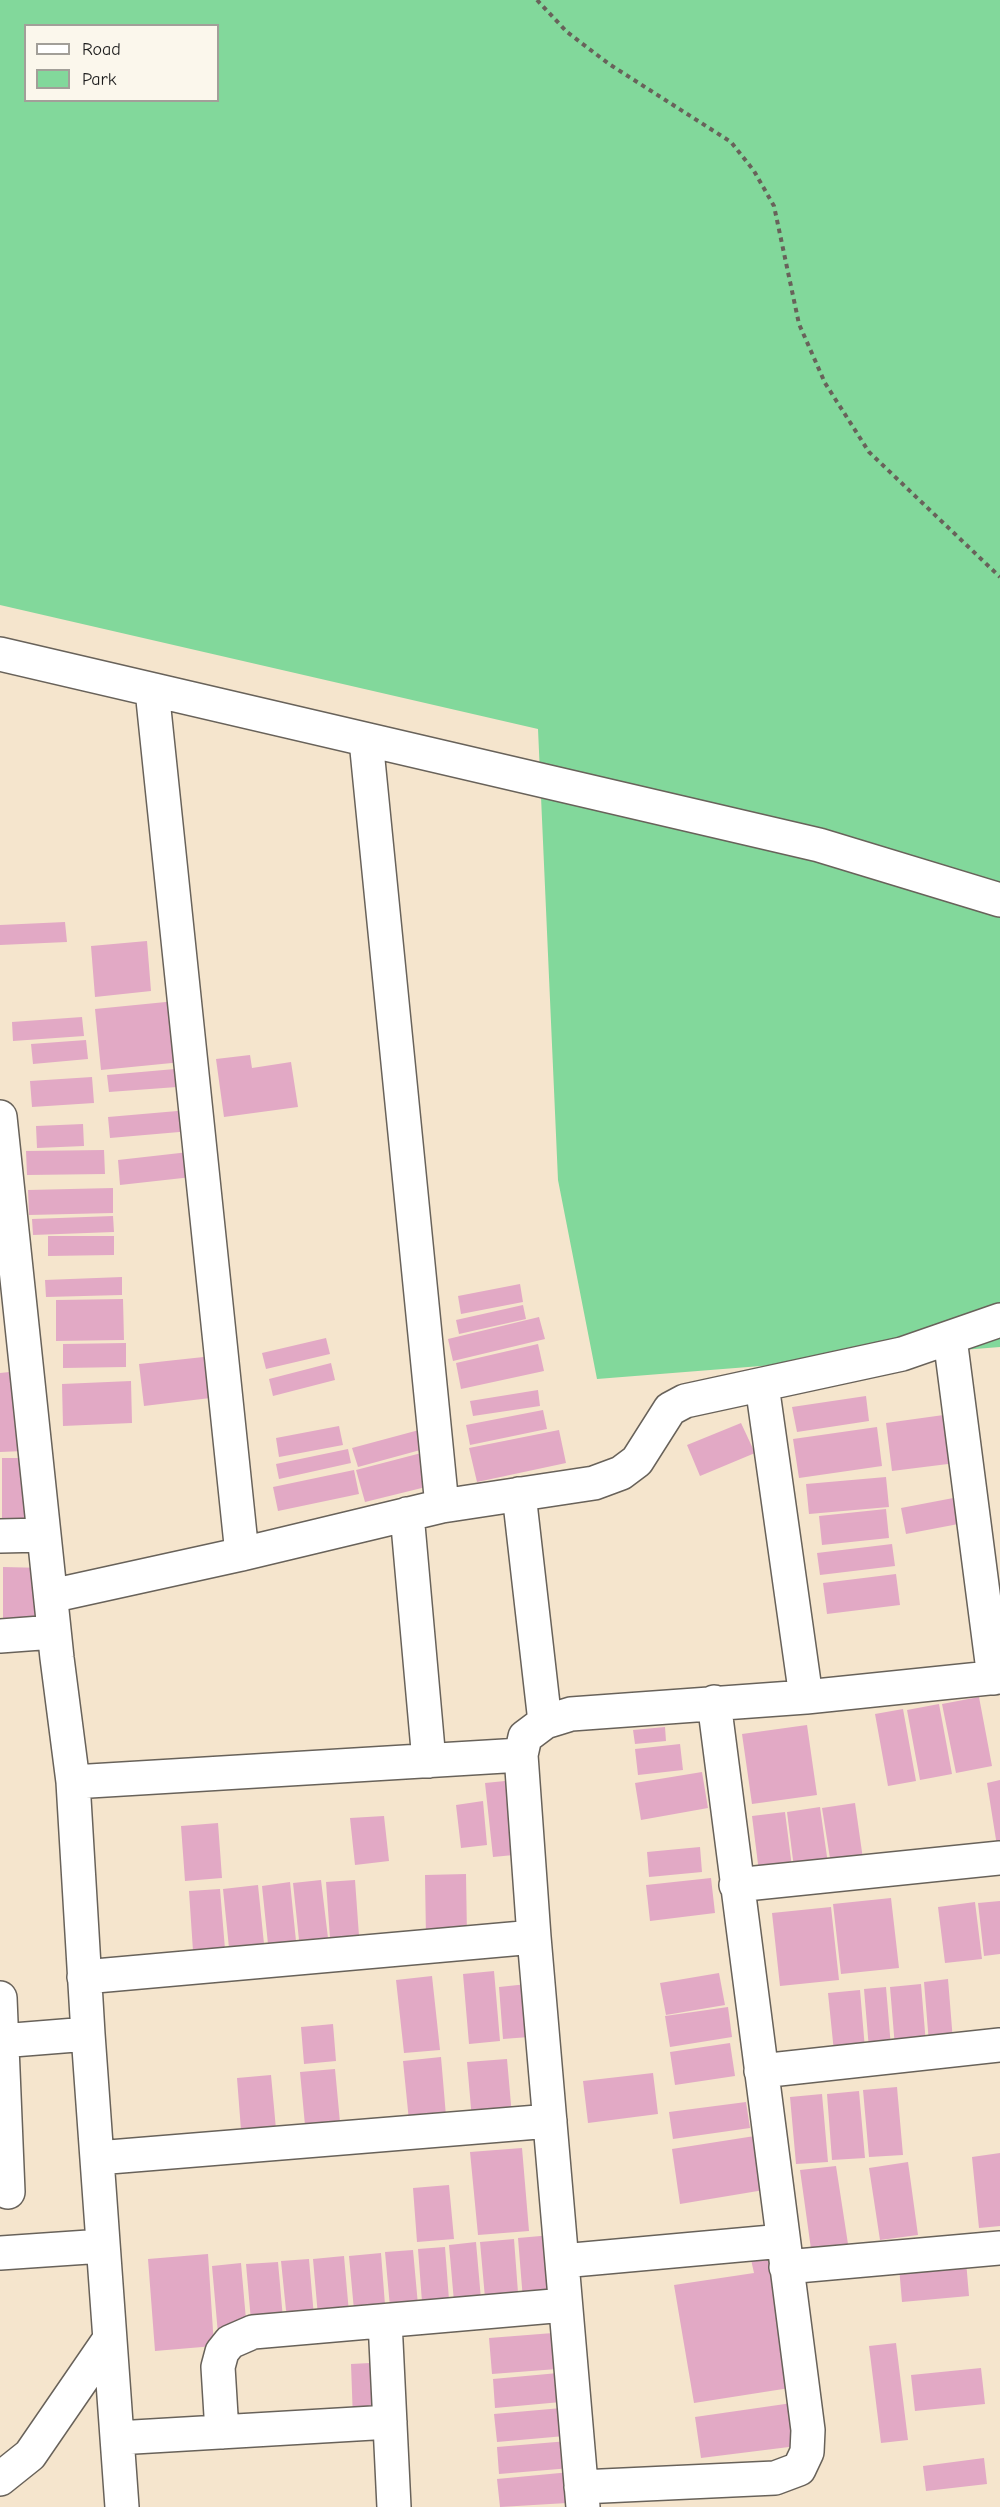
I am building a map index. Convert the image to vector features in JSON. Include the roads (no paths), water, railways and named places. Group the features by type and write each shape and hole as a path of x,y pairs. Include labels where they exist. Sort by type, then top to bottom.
{"street":[{"path":"0,654 819,845 1000,900"},
{"path":"152,690 242,1554"},
{"path":"366,740 442,1506"},
{"path":"0,1124 13,1356 44,1535 73,1782 84,1977 122,2507"},
{"path":"51,1596 242,1554 442,1506 594,1483 621,1473 637,1461 670,1409 685,1401 902,1354 1000,1320"},
{"path":"714,1702 807,2430 807,2452 799,2469 775,2478 582,2497 534,1937 521,1755 525,1737 545,1722 571,1714 714,1702 806,1697 997,1677 950,1338"},
{"path":"762,1384 806,1697"},
{"path":"519,1494 545,1722"},
{"path":"407,1514 429,1761"},
{"path":"0,1536 44,1535"},
{"path":"0,1636 54,1632"},
{"path":"73,1782 521,1755"},
{"path":"736,1885 1000,1858"},
{"path":"84,1977 534,1937"},
{"path":"0,1998 9,2192"},
{"path":"1,2041 88,2034"},
{"path":"761,2071 1000,2045"},
{"path":"97,2158 550,2121"},
{"path":"0,2253 103,2246"},
{"path":"562,2261 1000,2248"},
{"path":"222,2432 218,2367 222,2352 230,2342 253,2332 565,2305"},
{"path":"385,2321 394,2507"},
{"path":"0,2479 30,2455 109,2340"},
{"path":"117,2438 390,2422"}]}
